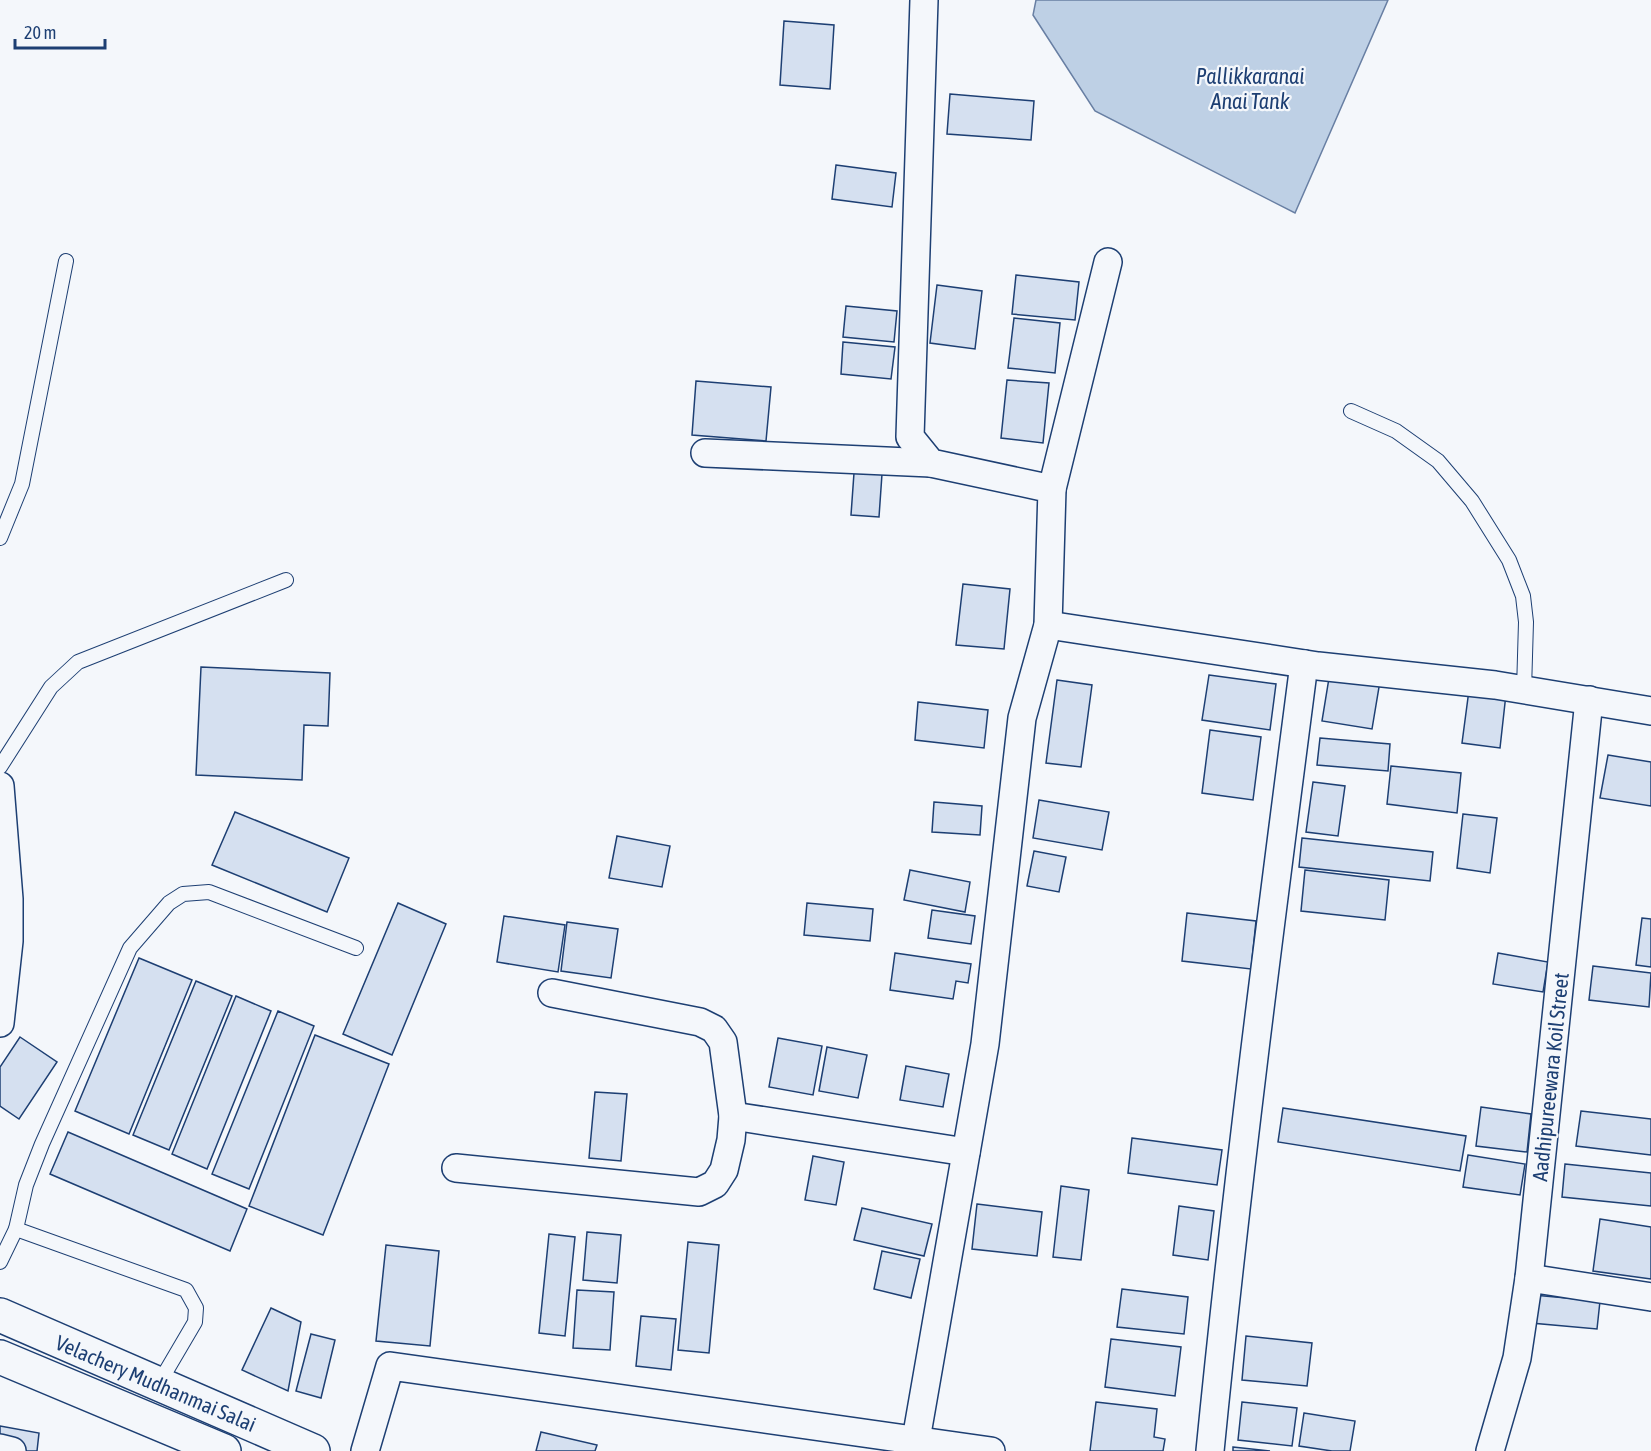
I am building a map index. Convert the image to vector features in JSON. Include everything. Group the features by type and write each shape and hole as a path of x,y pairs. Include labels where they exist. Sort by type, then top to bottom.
{"main road":[{"name":"Velachery Mudhanmai Salai","path":"0,1316 313,1451"},
{"name":"Velachery Mudhanmai Salai","path":"0,1357 224,1451"}],"street":[{"path":"924,0 910,437 931,463"},
{"path":"915,1446 985,1044 1022,718 1048,625 1052,489 1108,262"},
{"path":"705,453 931,463 1052,489"},
{"path":"1048,625 1304,664 1524,690 1651,711"},
{"path":"1210,1451 1227,1280 1255,1042 1304,664"},
{"name":"Aadhipureewara Koil Street","path":"1490,1451 1517,1358 1529,1278 1589,700"},
{"path":"0,786 9,941 0,1023"},
{"path":"456,1168 699,1192 715,1184 724,1170 731,1140 733,1116 723,1042 714,1029 700,1022 552,993"},
{"path":"733,1116 966,1152"},
{"path":"1529,1278 1651,1297"},
{"path":"365,1451 390,1366 915,1446 991,1451"},
{"path":"0,1448 12,1451"}],"lane":[{"path":"0,538 22,484 66,261"},
{"path":"1351,411 1395,431 1438,461 1472,501 1509,560 1524,596 1526,622 1524,690"},
{"path":"0,767 51,687 78,662 286,580"},
{"path":"0,1262 16,1229 26,1185 42,1144 130,948 169,903 183,894 209,892 356,948"},
{"path":"16,1229 186,1290 196,1308 195,1322 158,1385"}],"water":[{"name":"Pallikkaranai Anai Tank","path":"1036,0 1388,0 1295,213 1095,111 1033,15"}],"building":[{"path":"784,21 834,25 830,89 780,85"},
{"path":"950,94 1034,101 1031,140 947,134"},
{"path":"836,165 896,173 892,207 832,199"},
{"path":"1016,275 1079,282 1075,320 1012,314"},
{"path":"937,285 982,291 975,349 930,343"},
{"path":"846,306 897,311 894,342 843,337"},
{"path":"1014,318 1060,323 1055,373 1008,368"},
{"path":"843,342 895,347 891,379 841,374"},
{"path":"1007,380 1049,383 1043,443 1001,438"},
{"path":"696,381 771,387 766,441 692,435"},
{"path":"854,473 882,474 879,517 851,515"},
{"path":"963,584 1010,589 1004,649 956,645"},
{"path":"201,667 330,673 328,726 304,725 302,780 196,775"},
{"path":"1330,672 1380,681 1372,729 1322,721"},
{"path":"1209,675 1276,684 1270,730 1202,720"},
{"path":"1057,680 1092,685 1081,767 1046,763"},
{"path":"1469,690 1506,694 1500,748 1462,743"},
{"path":"918,702 988,710 984,748 915,740"},
{"path":"1210,730 1261,737 1253,800 1202,793"},
{"path":"1320,738 1390,744 1388,771 1317,765"},
{"path":"1608,755 1651,762 1651,806 1600,798"},
{"path":"1391,766 1461,773 1457,813 1387,804"},
{"path":"1313,782 1345,786 1338,836 1306,832"},
{"path":"1039,800 1109,812 1102,850 1033,838"},
{"path":"934,802 982,806 980,835 932,832"},
{"path":"235,812 349,858 327,912 212,865"},
{"path":"1463,814 1497,818 1490,873 1457,868"},
{"path":"617,836 670,846 662,887 609,878"},
{"path":"1302,838 1433,852 1430,881 1299,867"},
{"path":"1034,851 1066,857 1059,892 1027,886"},
{"path":"910,870 970,882 965,912 904,900"},
{"path":"1305,870 1389,880 1385,920 1301,911"},
{"path":"398,903 446,924 392,1055 343,1034"},
{"path":"807,903 873,909 870,941 804,935"},
{"path":"932,910 975,916 971,944 928,938"},
{"path":"1187,913 1256,921 1251,969 1182,961"},
{"path":"504,916 565,925 558,972 497,962"},
{"path":"1642,918 1651,919 1651,967 1636,965"},
{"path":"567,922 618,929 611,978 561,971"},
{"path":"895,953 971,964 968,983 956,981 953,999 890,990"},
{"path":"1498,953 1548,962 1543,992 1493,984"},
{"path":"139,958 192,980 129,1134 75,1111"},
{"path":"1593,966 1651,973 1649,1007 1589,1000"},
{"path":"196,981 232,996 169,1150 133,1135"},
{"path":"236,996 271,1011 207,1169 172,1154"},
{"path":"278,1011 314,1026 249,1189 212,1174"},
{"path":"315,1035 389,1064 323,1235 249,1206"},
{"path":"20,1037 57,1062 19,1119 0,1106 0,1067"},
{"path":"778,1038 822,1046 813,1095 769,1087"},
{"path":"827,1047 867,1055 858,1098 819,1091"},
{"path":"906,1066 949,1074 943,1107 900,1100"},
{"path":"595,1092 627,1094 621,1161 589,1158"},
{"path":"1481,1107 1531,1114 1527,1152 1476,1146"},
{"path":"1283,1108 1466,1136 1460,1171 1278,1142"},
{"path":"1581,1111 1651,1119 1651,1155 1576,1146"},
{"path":"68,1132 247,1209 230,1251 50,1174"},
{"path":"1132,1138 1222,1150 1217,1185 1128,1173"},
{"path":"1468,1155 1525,1164 1520,1195 1463,1187"},
{"path":"813,1156 844,1162 836,1205 805,1200"},
{"path":"1565,1164 1651,1173 1651,1206 1562,1197"},
{"path":"1061,1186 1089,1190 1081,1260 1053,1257"},
{"path":"977,1204 1042,1212 1037,1256 972,1249"},
{"path":"1179,1206 1214,1211 1208,1260 1173,1255"},
{"path":"862,1208 932,1224 924,1256 854,1240"},
{"path":"1600,1219 1651,1227 1651,1279 1593,1271"},
{"path":"587,1232 621,1235 617,1283 583,1280"},
{"path":"549,1234 575,1237 565,1336 539,1333"},
{"path":"688,1242 719,1245 709,1353 678,1350"},
{"path":"386,1245 439,1251 430,1346 376,1341"},
{"path":"882,1251 920,1259 911,1298 874,1289"},
{"path":"1122,1289 1188,1297 1184,1334 1117,1327"},
{"path":"577,1290 614,1292 610,1350 573,1348"},
{"path":"1533,1295 1600,1301 1597,1329 1531,1323"},
{"path":"271,1308 301,1322 288,1391 242,1370"},
{"path":"641,1316 676,1319 671,1370 636,1366"},
{"path":"311,1334 335,1340 321,1398 296,1391"},
{"path":"1246,1336 1312,1343 1307,1386 1242,1380"},
{"path":"1111,1339 1181,1347 1175,1396 1105,1387"},
{"path":"1096,1402 1157,1409 1154,1437 1165,1439 1163,1451 1090,1451"},
{"path":"1242,1402 1297,1408 1292,1446 1238,1440"},
{"path":"1304,1413 1355,1421 1350,1451 1299,1446"},
{"path":"0,1426 39,1433 37,1451 0,1451"},
{"path":"541,1432 597,1445 595,1451 536,1451"},
{"path":"1233,1447 1270,1451 1233,1451"}]}
